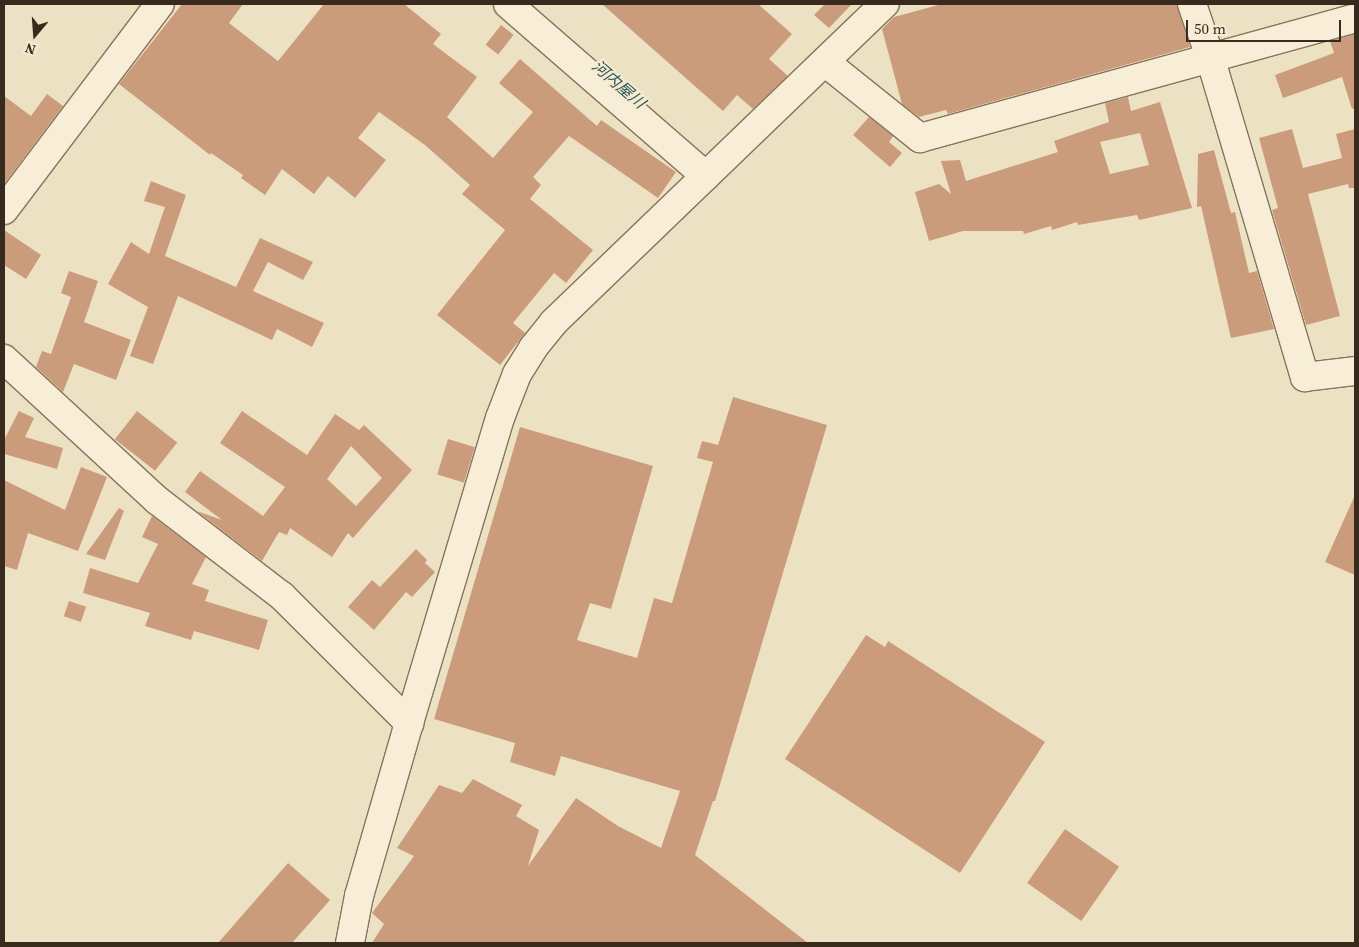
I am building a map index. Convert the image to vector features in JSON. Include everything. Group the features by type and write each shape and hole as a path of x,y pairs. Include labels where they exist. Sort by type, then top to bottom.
{"street":[{"path":"4,210 160,4"},
{"path":"508,4 706,176"},
{"path":"350,943 359,896 409,723 500,418 517,374 533,348 554,322 884,4"},
{"path":"1192,4 1210,57 1305,377 1355,370"},
{"path":"825,62 920,138 1355,18"},
{"path":"4,359 158,501 282,596 409,723"}],"building":[{"path":"182,4 243,4 229,23 278,61 324,4 404,4 441,34 433,44 477,77 447,117 493,158 533,112 499,83 520,59 597,126 601,120 676,172 658,198 569,136 533,177 541,185 530,199 593,250 566,283 554,273 513,323 525,333 500,365 437,315 505,230 462,194 470,185 425,145 379,112 358,138 386,160 355,198 328,176 314,194 282,169 265,195 241,178 243,175 211,153 210,155 119,84"},
{"path":"602,4 758,4 792,34 769,59 788,76 753,109 737,95 723,111"},
{"path":"825,4 852,4 829,28 814,15"},
{"path":"942,4 1177,4 1190,47 948,114 946,110 919,117 902,104 882,29 894,17"},
{"path":"501,25 514,35 498,55 486,45"},
{"path":"1355,34 1355,108 1352,109 1342,77 1283,98 1275,75 1334,53 1330,41"},
{"path":"47,94 63,106 4,184 4,96 31,116"},
{"path":"1128,97 1131,111 1160,102 1192,208 1139,220 1137,215 1078,225 1077,222 1052,230 1051,226 1024,234 1023,231 963,231 929,241 915,192 939,184 951,194 941,161 960,160 966,181 1058,152 1054,141 1109,122 1105,103","holes":["1140,133 1149,165 1110,174 1100,142"]},
{"path":"869,117 893,136 889,142 902,153 890,167 853,135"},
{"path":"1292,129 1303,168 1342,158 1336,134 1355,129 1355,188 1349,188 1348,184 1308,194 1340,316 1306,325 1272,210 1278,208 1259,138"},
{"path":"1214,150 1231,213 1235,212 1249,273 1257,271 1274,329 1231,338 1201,206 1197,207 1198,154"},
{"path":"151,181 186,195 165,256 236,287 260,238 313,262 303,280 268,262 253,291 324,323 312,347 277,329 272,340 178,296 153,364 130,356 148,307 108,284 131,242 149,254 165,207 144,201"},
{"path":"4,230 41,255 26,279 4,265"},
{"path":"69,271 98,281 84,322 131,340 116,380 74,364 63,392 36,367 42,351 51,354 71,297 61,293"},
{"path":"733,397 827,425 715,801 713,801 695,855 808,943 372,943 384,924 372,913 414,856 397,848 439,785 462,793 473,779 522,805 516,816 539,830 528,866 576,798 618,826 661,848 680,791 561,756 555,776 510,762 515,743 434,719 520,427 653,466 611,609 590,603 577,640 637,658 654,598 672,603 713,462 697,458 702,441 718,445"},
{"path":"19,411 34,418 25,437 63,448 57,469 4,454 4,440"},
{"path":"137,411 177,442 155,471 115,439"},
{"path":"242,411 307,455 335,414 359,430 364,425 412,470 353,538 348,533 332,557 290,528 287,535 279,532 262,561 197,511 222,520 185,492 200,471 263,516 285,487 220,443","holes":["351,446 382,478 356,506 327,479"]},
{"path":"448,439 475,447 464,483 437,474"},
{"path":"81,467 107,477 78,551 28,533 17,570 4,566 4,480 65,510"},
{"path":"1355,495 1355,575 1325,562"},
{"path":"119,508 124,511 105,560 86,554"},
{"path":"152,516 206,557 192,584 209,590 205,601 268,620 259,650 194,631 191,640 145,626 150,613 83,593 90,568 138,583 158,544 142,537"},
{"path":"416,549 427,560 425,563 435,572 412,597 406,592 374,630 348,607 372,580 380,587"},
{"path":"69,601 86,607 81,622 64,616"},
{"path":"866,635 885,647 888,641 1045,742 960,873 785,759"},
{"path":"1065,829 1119,867 1081,921 1027,883"},
{"path":"288,863 330,900 292,943 218,943"}],"water label":[{"name":"河内屋川","path":"619,84"}]}
